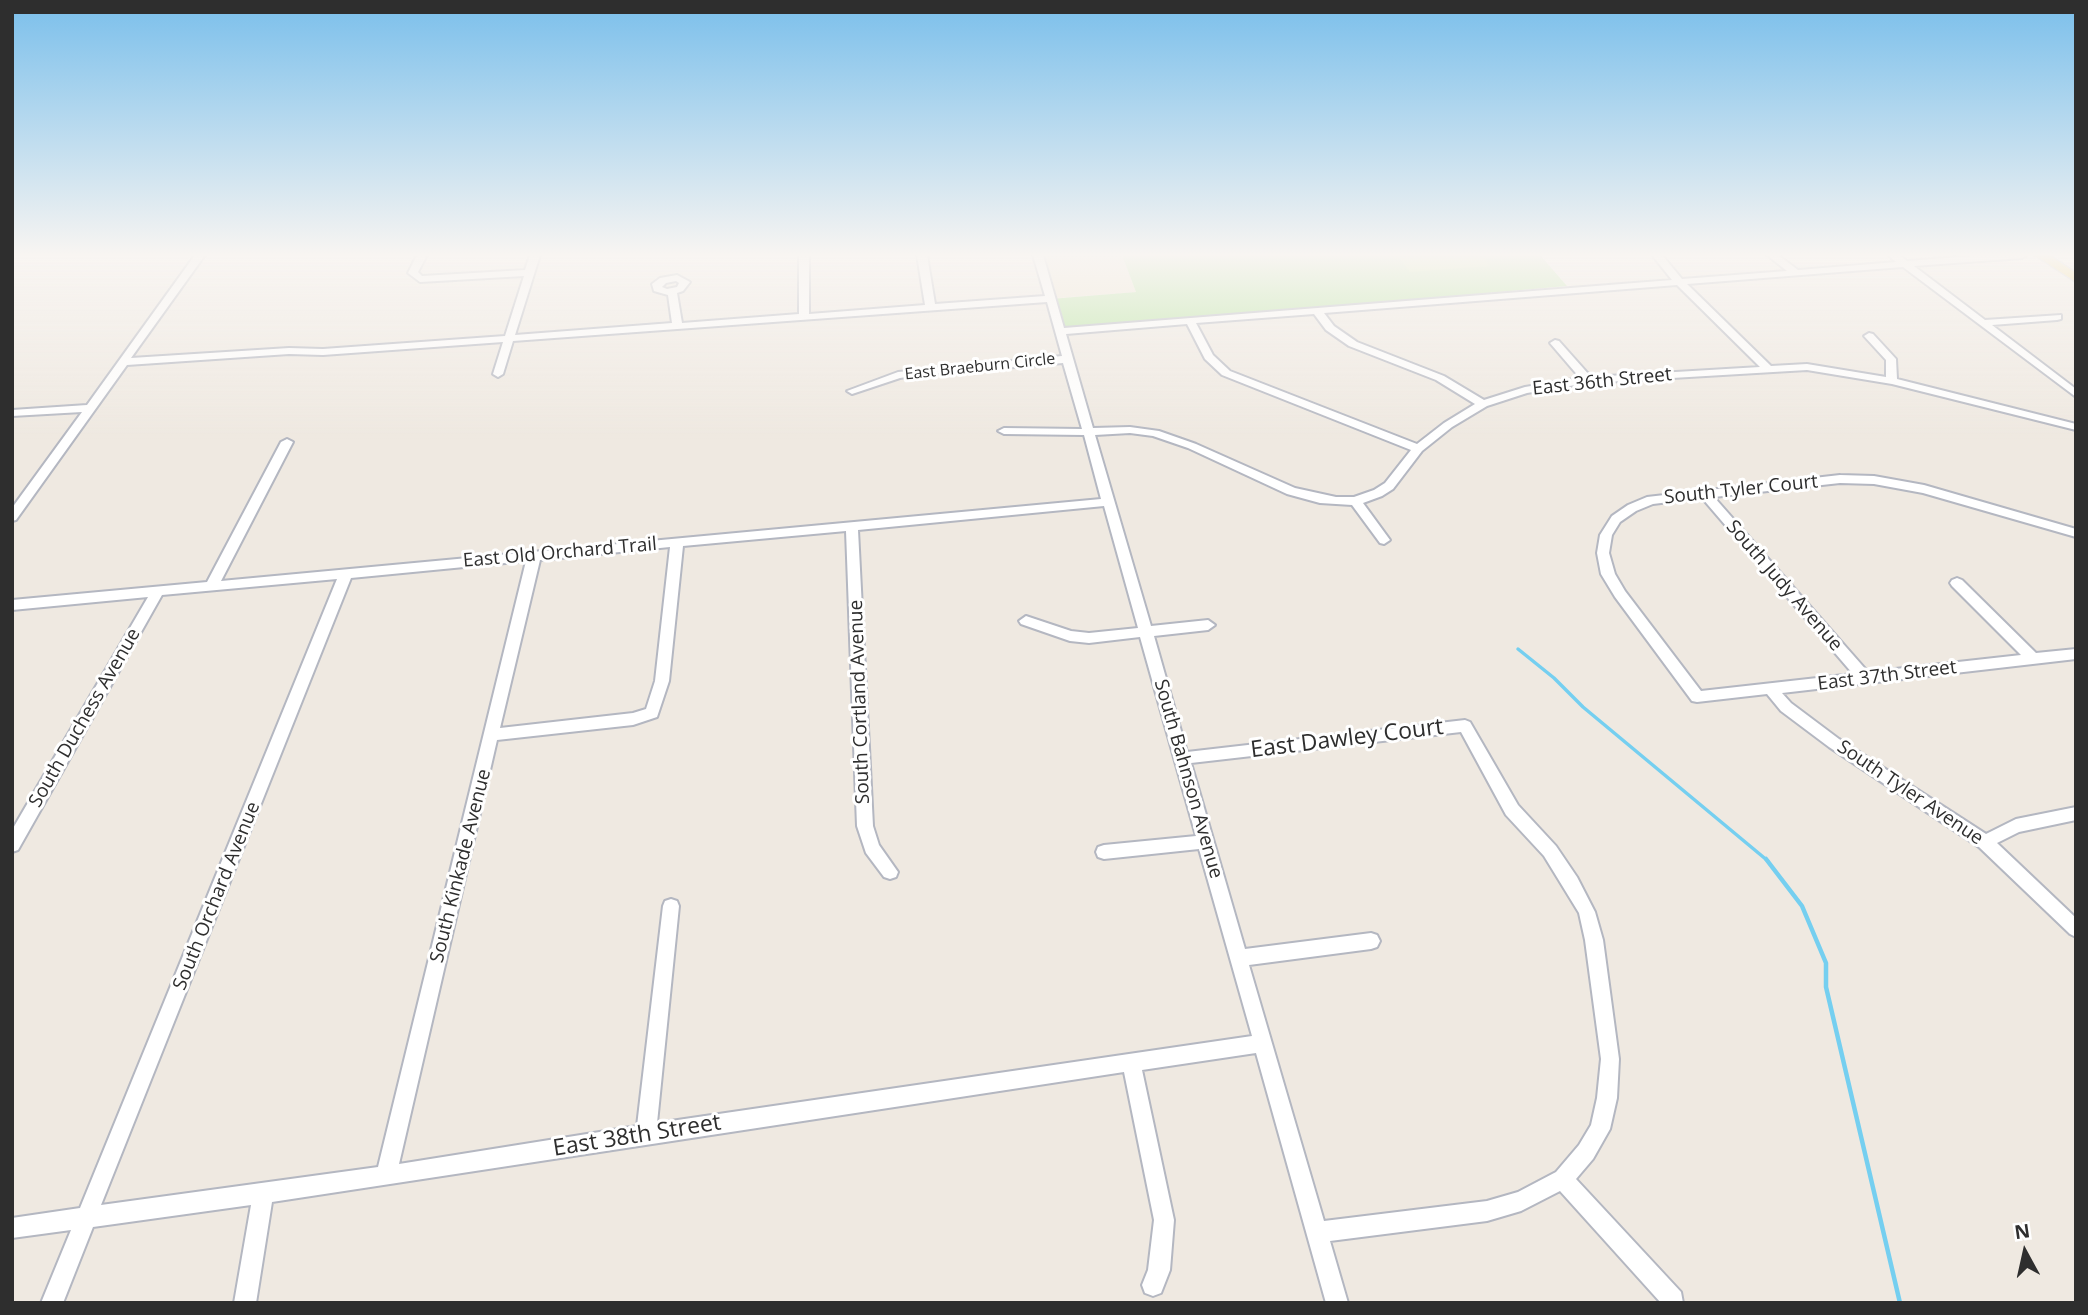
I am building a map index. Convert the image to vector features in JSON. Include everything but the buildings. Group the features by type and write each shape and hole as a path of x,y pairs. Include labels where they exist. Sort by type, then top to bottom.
{"street":[{"path":"12,516 156,316"},
{"path":"498,374 517,316"},
{"path":"676,316 678,326"},
{"path":"123,362 278,351 323,352 799,316"},
{"name":"South Bahnson Avenue","path":"1055,316 1337,1303"},
{"path":"1060,331 1249,316"},
{"path":"1321,316 1331,328 1353,344 1440,378 1483,404"},
{"path":"1714,316 1766,367"},
{"path":"1975,316 2074,390"},
{"path":"1984,323 2057,317"},
{"path":"1190,321 1209,357 1226,373 1418,449"},
{"path":"1870,336 1891,359 1892,381"},
{"path":"1555,343 1588,380"},
{"name":"East Braeburn Circle","path":"852,391 898,375 1068,359"},
{"name":"East 36th Street","path":"1004,431 1088,433 1130,430 1169,437 1291,491 1320,499 1355,501 1369,498 1389,486 1418,449 1448,425 1483,404 1525,390 1588,380 1807,366 1892,381 2076,427"},
{"path":"12,413 90,408"},
{"path":"212,586 286,442"},
{"name":"South Tyler Court","path":"1698,697 1620,594 1608,574 1604,553 1606,536 1616,519 1632,508 1651,500 1839,478 1874,480 1924,489 2076,533"},
{"name":"South Judy Avenue","path":"1704,494 1865,679"},
{"path":"1355,501 1384,540"},
{"name":"East Old Orchard Trail","path":"12,605 1108,502"},
{"name":"South Cortland Avenue","path":"852,526 865,826 872,848 890,872"},
{"path":"493,735 633,719 652,713 662,681 677,542"},
{"name":"South Kinkade Avenue","path":"386,1177 534,556"},
{"name":"South Orchard Avenue","path":"52,1303 346,573"},
{"path":"1957,583 2033,659"},
{"name":"South Duchess Avenue","path":"12,845 158,591"},
{"path":"1026,621 1070,636 1099,637 1208,625"},
{"name":"East 37th Street","path":"1698,697 2076,654"},
{"name":"South Tyler Avenue","path":"1771,689 1786,707 1834,743 1985,842 2076,929"},
{"name":"East Dawley Court","path":"1183,758 1465,726 1512,810 1550,851 1587,912 1594,940 1610,1059 1608,1098 1601,1129 1563,1179 1521,1201 1487,1211 1316,1232"},
{"path":"1985,842 2016,826 2076,813"},
{"path":"1104,852 1206,842"},
{"path":"646,1134 671,906"},
{"path":"1239,958 1371,941"},
{"name":"East 38th Street","path":"12,1228 386,1177 646,1134 1262,1043"},
{"path":"1131,1061 1164,1220 1159,1270 1153,1285"},
{"path":"1563,1179 1673,1300"},
{"path":"245,1303 263,1194"}],"green space":[{"path":"1055,316 1225,316 1060,331"}],"waterway":[{"path":"1518,649 1554,678 1583,707 1767,860"},
{"path":"1767,860 1802,906 1826,963 1826,987 1900,1303"}]}
